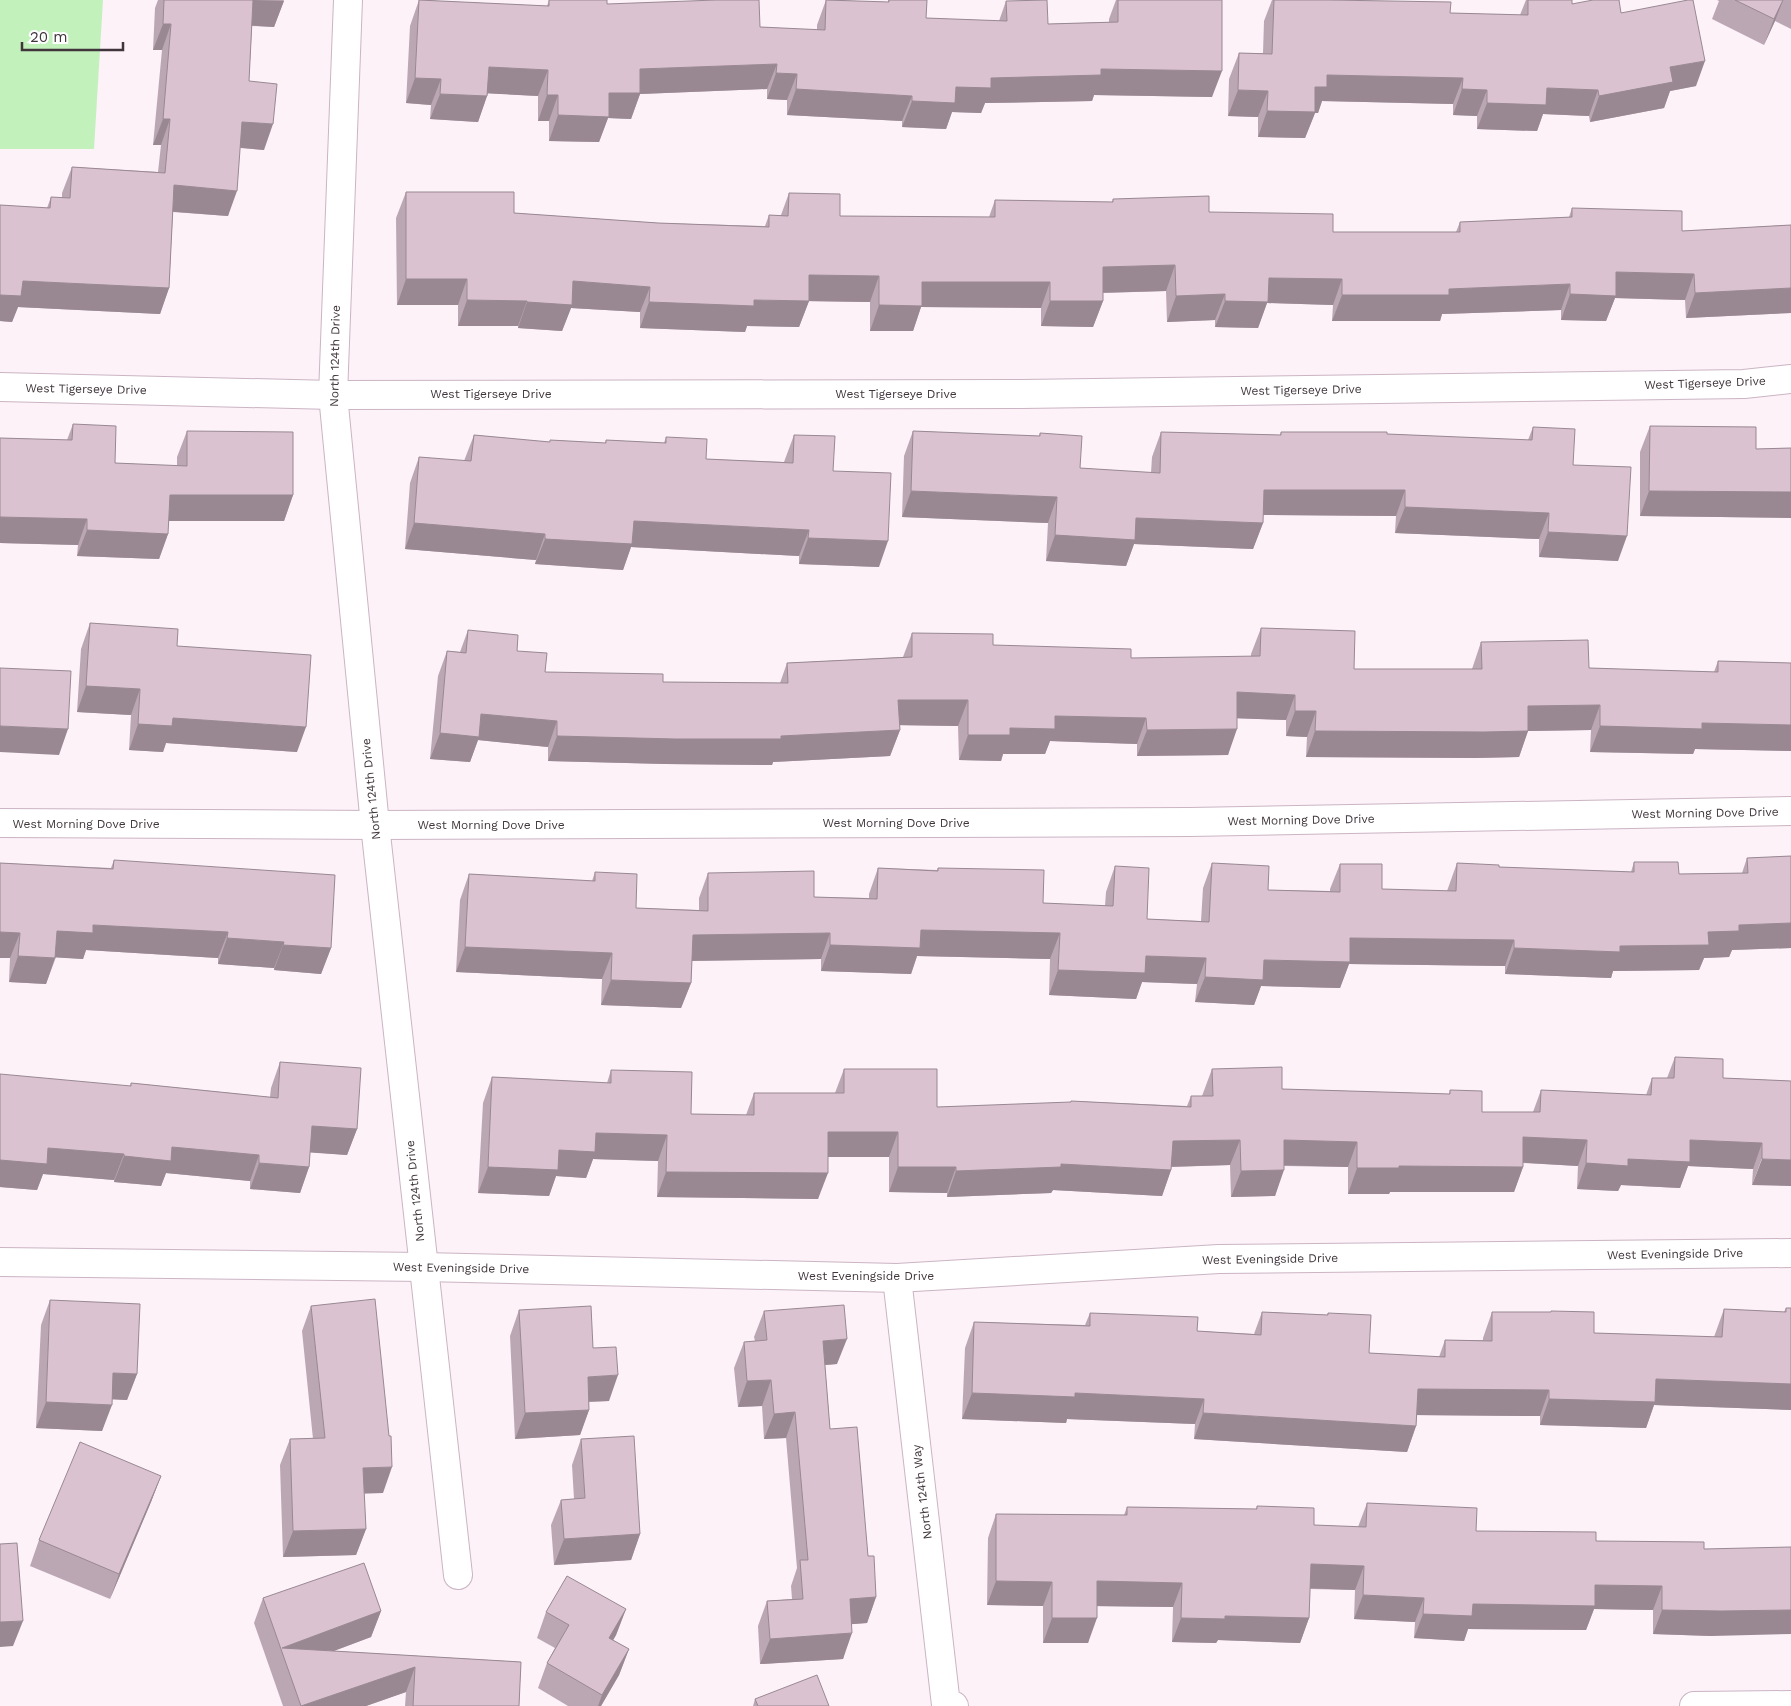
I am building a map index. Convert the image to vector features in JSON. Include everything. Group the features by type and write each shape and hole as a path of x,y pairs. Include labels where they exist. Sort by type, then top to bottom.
{"street":[{"name":"North 124th Drive","path":"348,0 332,394 375,826 458,1575"},
{"name":"West Tigerseye Drive","path":"0,387 332,394 1022,394 1744,384 1791,379"},
{"name":"West Morning Dove Drive","path":"0,824 375,826 1190,822 1791,811"},
{"name":"West Eveningside Drive","path":"0,1262 423,1267 897,1278 1219,1259 1791,1253"},
{"name":"North 124th Way","path":"897,1278 946,1706"},
{"path":"1694,1706 1791,1705"},
{"path":"946,1706 954,1706"}],"green space":[{"path":"0,0 103,0 94,149 0,149"}],"building":[{"path":"164,0 253,0 249,81 277,84 273,124 242,122 237,191 174,185 169,288 23,281 21,296 0,295 0,205 50,208 51,197 70,198 72,167 165,173 170,119 163,119 171,24 163,24"},
{"path":"419,0 549,6 549,0 607,0 607,4 759,0 760,27 825,30 826,0 889,2 889,0 927,0 926,18 1007,21 1006,1 1047,0 1048,24 1118,22 1118,0 1222,0 1222,71 1101,69 1101,75 991,78 991,88 956,87 955,103 912,101 912,96 796,89 797,74 776,73 777,64 640,69 640,93 609,93 609,117 558,115 558,95 547,95 548,70 489,67 487,96 440,94 441,79 415,78"},
{"path":"1274,0 1451,2 1450,13 1528,15 1528,0 1572,0 1572,4 1593,0 1619,0 1621,13 1693,0 1705,61 1670,67 1673,82 1599,96 1598,90 1547,88 1546,105 1487,103 1487,90 1462,89 1463,78 1327,75 1327,87 1315,87 1315,112 1267,111 1268,91 1238,90 1239,53 1272,54"},
{"path":"1735,0 1783,0 1774,19"},
{"path":"406,192 514,192 514,213 658,223 769,227 769,215 788,216 789,193 840,194 840,216 995,217 995,200 1113,202 1113,199 1209,196 1209,212 1333,214 1333,232 1460,232 1460,222 1572,217 1572,208 1682,211 1682,231 1791,225 1791,288 1695,293 1694,274 1616,272 1616,296 1570,294 1570,284 1449,289 1449,295 1342,295 1342,279 1269,278 1268,302 1225,301 1225,294 1176,296 1175,265 1103,267 1103,301 1050,301 1050,282 922,282 922,306 879,305 879,276 809,275 809,301 754,300 754,306 649,302 650,287 573,281 572,305 527,301 467,300 467,279 406,279"},
{"path":"73,424 116,426 115,463 187,466 187,431 293,432 293,495 170,495 168,534 87,530 87,519 0,517 0,438 72,440"},
{"path":"1650,426 1756,427 1756,449 1791,448 1791,492 1649,491"},
{"path":"1533,427 1575,429 1573,465 1631,467 1627,536 1548,532 1549,513 1405,507 1405,490 1264,490 1263,523 1136,518 1135,540 1055,535 1057,497 911,491 913,431 1040,436 1040,433 1082,436 1080,468 1160,473 1161,432 1281,435 1281,432 1387,432 1387,434 1532,440"},
{"path":"474,435 550,442 550,440 606,443 606,440 666,443 666,437 707,439 706,459 793,463 794,435 835,436 833,471 891,473 888,541 808,538 809,530 634,521 632,544 545,539 545,534 414,523 419,457 471,461"},
{"path":"90,623 178,629 177,646 311,655 306,727 173,718 172,726 138,724 140,689 86,686"},
{"path":"1261,628 1355,631 1354,669 1482,669 1481,642 1588,640 1589,668 1718,672 1718,661 1791,663 1791,725 1702,723 1702,729 1600,726 1600,705 1528,706 1528,731 1315,731 1316,711 1295,711 1295,695 1237,692 1237,729 1147,730 1146,718 1055,716 1055,729 1010,728 1010,735 968,735 968,700 898,700 900,730 781,736 781,739 557,736 557,721 481,714 479,737 440,733 447,651 466,653 468,630 518,635 517,651 547,653 545,672 663,674 663,682 788,683 787,663 912,657 912,633 993,634 993,645 1131,649 1131,658 1260,656"},
{"path":"0,668 71,671 68,729 0,726"},
{"path":"1791,856 1791,923 1739,925 1739,931 1708,932 1709,945 1620,946 1620,952 1514,948 1514,940 1350,938 1350,962 1264,960 1263,980 1205,977 1206,958 1146,956 1145,973 1058,970 1060,933 921,930 920,948 830,945 830,933 693,935 691,983 611,980 612,953 465,947 469,874 595,881 595,872 637,874 636,908 708,911 708,873 814,871 814,897 877,899 878,868 938,871 938,868 1044,870 1043,903 1113,906 1115,866 1149,868 1147,919 1209,922 1212,863 1269,866 1268,890 1340,892 1340,864 1382,864 1382,889 1456,891 1457,863 1499,865 1499,867 1634,872 1634,862 1678,862 1679,874 1748,873 1747,858"},
{"path":"114,860 335,875 331,948 283,945 284,942 227,938 228,932 93,925 93,933 57,931 55,958 18,956 20,933 0,932 0,863 113,869"},
{"path":"1675,1057 1723,1059 1723,1078 1791,1081 1791,1160 1762,1159 1762,1143 1690,1140 1690,1162 1628,1159 1628,1166 1586,1163 1587,1140 1523,1137 1523,1167 1399,1166 1399,1168 1357,1168 1357,1142 1284,1140 1284,1170 1241,1171 1240,1140 1173,1141 1171,1170 1061,1164 1061,1167 956,1171 956,1167 898,1167 898,1132 828,1132 828,1173 666,1172 667,1135 596,1133 595,1152 559,1150 558,1170 488,1167 492,1077 611,1083 611,1070 692,1072 691,1114 754,1115 754,1093 844,1093 844,1069 937,1069 937,1107 1071,1101 1191,1107 1191,1096 1213,1096 1212,1069 1282,1067 1282,1089 1450,1094 1450,1090 1482,1091 1482,1112 1540,1112 1541,1090 1651,1095 1652,1078 1674,1078"},
{"path":"280,1062 361,1068 357,1129 312,1126 309,1167 259,1163 259,1155 172,1147 171,1161 124,1156 124,1154 48,1148 47,1164 0,1160 0,1074 131,1086 131,1083 278,1098"},
{"path":"375,1299 389,1436 391,1436 392,1467 363,1468 366,1529 293,1531 290,1439 325,1438 311,1306"},
{"path":"50,1300 140,1304 137,1374 113,1373 112,1405 46,1402"},
{"path":"844,1305 847,1339 823,1341 830,1429 857,1427 868,1556 874,1556 876,1597 850,1599 852,1633 770,1639 767,1601 803,1599 800,1560 808,1560 795,1412 774,1414 771,1380 747,1381 744,1342 767,1340 764,1311"},
{"path":"591,1306 593,1348 616,1347 618,1375 588,1377 589,1410 525,1413 519,1310"},
{"path":"1786,1308 1791,1308 1791,1384 1656,1379 1655,1402 1549,1399 1549,1390 1418,1389 1416,1426 1203,1413 1204,1399 1075,1393 1075,1397 972,1393 974,1322 1090,1326 1090,1313 1198,1317 1197,1331 1261,1335 1262,1312 1371,1315 1369,1353 1445,1357 1445,1340 1492,1341 1492,1312 1594,1312 1594,1333 1722,1337 1724,1309 1786,1312"},
{"path":"634,1436 640,1534 564,1539 561,1500 585,1498 581,1439"},
{"path":"80,1442 161,1476 119,1574 39,1540"},
{"path":"1367,1503 1477,1508 1476,1531 1596,1532 1596,1541 1704,1542 1704,1549 1791,1547 1791,1610 1662,1610 1662,1586 1595,1585 1595,1606 1473,1604 1472,1616 1423,1614 1424,1598 1363,1595 1364,1566 1311,1564 1309,1618 1225,1616 1225,1619 1181,1618 1182,1583 1097,1581 1097,1618 1052,1618 1052,1582 996,1581 996,1514 1127,1515 1127,1507 1257,1509 1257,1506 1314,1508 1314,1525 1366,1527"},
{"path":"17,1543 23,1621 0,1622 0,1544"},
{"path":"364,1563 381,1611 282,1648 521,1662 519,1706 413,1706 415,1667 301,1706 263,1598"},
{"path":"567,1576 626,1609 609,1638 629,1649 602,1695 547,1663 569,1625 546,1612"},
{"path":"817,1675 829,1706 758,1706 755,1699"}]}
